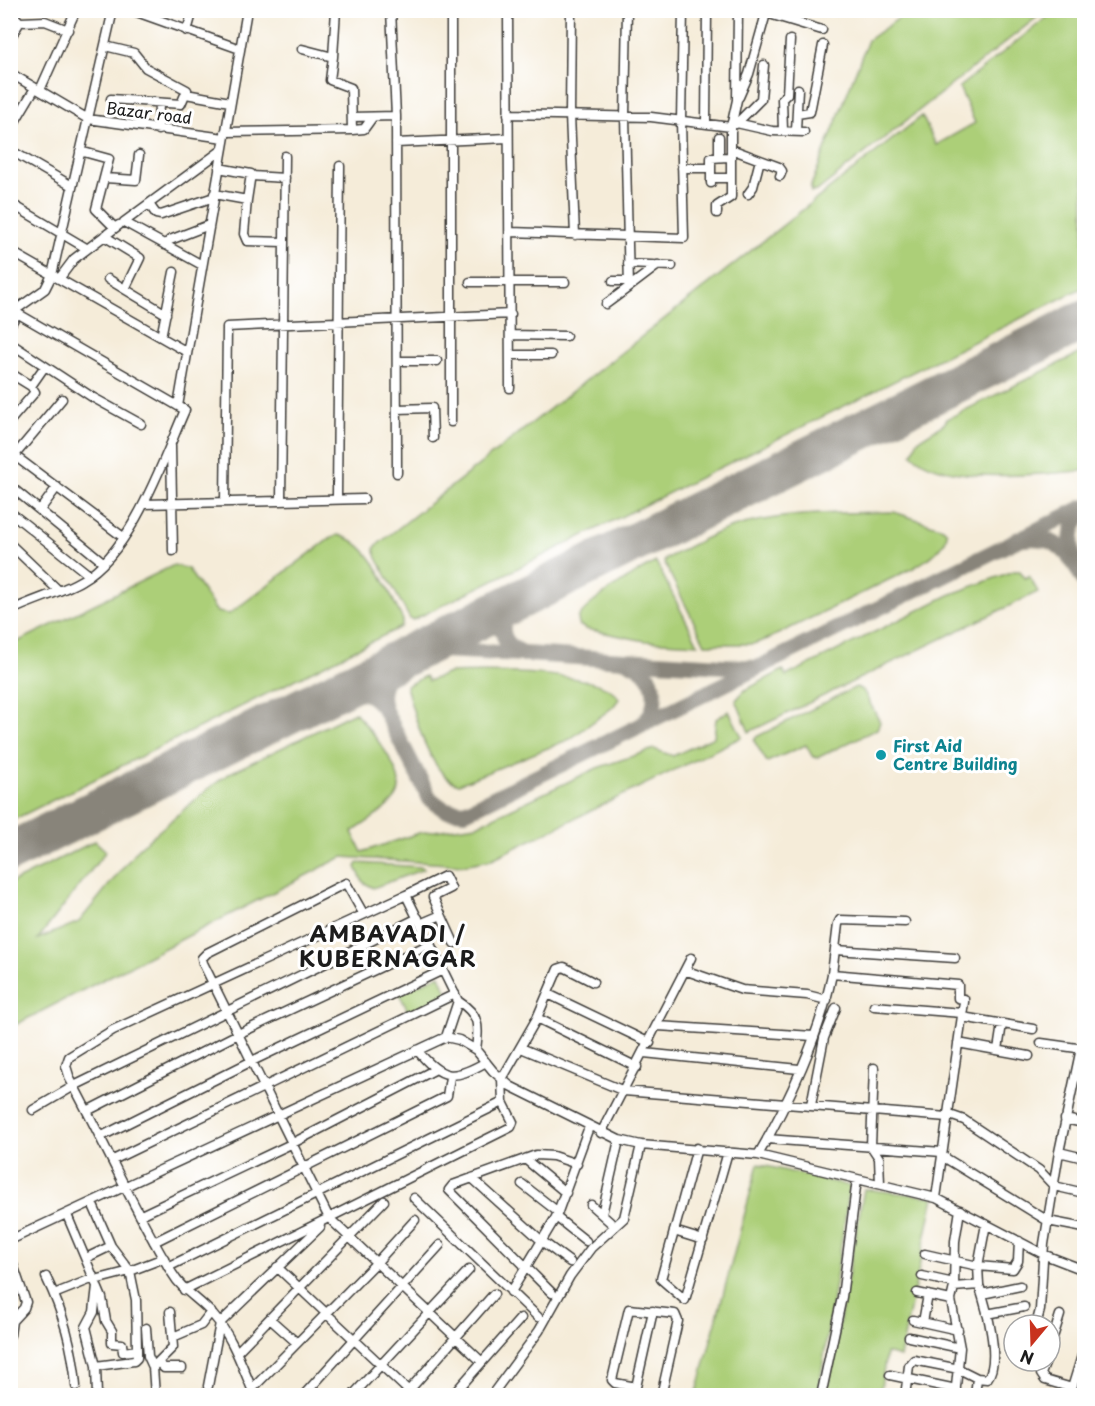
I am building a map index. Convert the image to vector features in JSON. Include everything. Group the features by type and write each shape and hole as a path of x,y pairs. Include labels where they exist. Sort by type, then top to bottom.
{"street":[{"path":"10,130 38,89 76,10"},
{"path":"55,277 62,232 113,10"},
{"path":"131,10 240,49"},
{"path":"187,31 193,10"},
{"path":"178,406 247,10"},
{"path":"336,10 330,80 351,88 352,130 364,129 372,118"},
{"path":"391,10 396,116 397,473"},
{"path":"450,422 451,10"},
{"path":"508,10 511,232 510,388"},
{"path":"571,10 570,115 575,235"},
{"path":"627,10 625,116 629,284"},
{"path":"511,232 684,238 681,121 683,10"},
{"path":"706,10 706,124"},
{"path":"726,154 737,100 738,10"},
{"path":"10,12 20,22 45,21 68,30"},
{"path":"737,100 749,74 767,12 822,30"},
{"path":"10,38 20,22"},
{"path":"783,131 782,99 787,94 790,40"},
{"path":"797,114 810,112 823,45"},
{"path":"105,46 134,53 146,68 185,87 186,94 181,104 111,99"},
{"path":"302,49 333,57"},
{"path":"733,124 761,99 764,65"},
{"name":"Bazar road","path":"10,73 88,119 158,130 224,135 352,130"},
{"path":"508,114 625,116 706,124 733,124 800,132 797,114 798,89"},
{"path":"186,94 230,102"},
{"path":"158,130 159,103"},
{"path":"352,117 396,116"},
{"path":"717,213 717,206 731,198 726,154 719,137"},
{"path":"396,143 508,138"},
{"path":"10,150 72,186"},
{"path":"10,325 14,311 45,288 86,248 222,150"},
{"path":"80,151 110,159 96,209 114,228"},
{"path":"727,178 711,181 711,158 726,154 760,160 779,167 782,171 780,176"},
{"path":"105,178 136,180 139,155"},
{"path":"281,501 285,156"},
{"path":"748,194 753,188 760,160"},
{"path":"337,499 340,166"},
{"path":"219,168 252,176 285,178"},
{"path":"682,168 710,168"},
{"path":"252,176 244,234 247,241 284,242"},
{"path":"149,204 156,214 161,215 214,195 247,200"},
{"path":"12,206 62,232 86,248"},
{"path":"124,222 202,265"},
{"path":"165,245 170,240 209,225"},
{"path":"104,236 140,258 125,289"},
{"path":"10,251 187,352"},
{"path":"628,264 672,266"},
{"path":"606,304 629,284 658,265"},
{"path":"161,337 174,272"},
{"path":"108,279 166,314"},
{"path":"613,281 629,284"},
{"path":"470,282 565,282"},
{"path":"11,609 89,575 103,562 123,537 144,504 185,410 14,311"},
{"path":"225,502 226,328 511,314"},
{"path":"510,335 566,336"},
{"path":"10,343 92,397 141,424"},
{"path":"510,356 551,355"},
{"path":"398,361 437,361"},
{"path":"31,386 45,366"},
{"path":"10,374 31,386 36,392 10,421"},
{"path":"62,399 13,458 123,537"},
{"path":"397,409 432,408 433,438"},
{"path":"171,442 173,551"},
{"path":"10,486 103,562"},
{"path":"40,510 57,488"},
{"path":"144,504 364,499"},
{"path":"10,512 89,575"},
{"path":"10,544 58,590"},
{"path":"415,1220 376,1263 326,1312 254,1392 237,1352 220,1323 211,1312 184,1290 154,1242 66,1066 72,1053 113,1030 445,876 451,888 433,897 454,943"},
{"path":"363,913 346,883 207,953 202,958 203,963 236,1035 329,1218 482,1362"},
{"path":"406,895 457,998 473,1010 477,1021 476,1050"},
{"path":"33,1110 74,1086 226,1012 419,921 441,915"},
{"path":"758,1155 785,1103 827,1000 840,920 905,922"},
{"path":"87,1111 236,1035 430,944"},
{"path":"836,950 955,958"},
{"path":"601,1133 650,1043 692,958"},
{"path":"184,1290 511,1127 513,1122 503,1102 502,1079 537,1018 561,967 593,982"},
{"path":"100,1137 443,970"},
{"path":"687,971 742,990 807,995 827,1000"},
{"path":"832,974 958,985 958,998 964,999 936,1198"},
{"path":"548,994 650,1043"},
{"path":"446,1037 457,998"},
{"path":"114,1160 457,998"},
{"path":"874,1006 962,1015 1033,1029"},
{"path":"811,1105 824,1038 836,1008"},
{"path":"537,1018 637,1067"},
{"path":"998,1050 1002,1024"},
{"path":"658,1026 813,1036"},
{"path":"10,1240 446,1037 459,1040 476,1050 510,1086 619,1140 641,1145 758,1155 936,1198 1045,1255 1084,1270"},
{"path":"958,1043 1029,1056"},
{"path":"1039,1313 1048,1221 1059,1152 1073,1081 1083,1049 1041,1043"},
{"path":"521,1048 624,1091 735,1102 785,1103 947,1116 964,1120 1039,1170 1054,1186 1084,1193"},
{"path":"417,1050 436,1070 450,1077 463,1076 486,1062"},
{"path":"644,1053 799,1069"},
{"path":"874,1068 871,1146 879,1158 880,1184"},
{"path":"141,1215 291,1144 436,1070"},
{"path":"154,1242 447,1096 450,1077"},
{"path":"1073,1081 1084,1084"},
{"path":"168,1266 503,1102"},
{"path":"1065,1119 1084,1123"},
{"path":"511,1292 543,1242 557,1215 589,1127"},
{"path":"767,1139 871,1146 942,1154 1048,1221 1084,1228"},
{"path":"602,1214 619,1140"},
{"path":"491,1395 539,1331 570,1276 584,1257 624,1218 641,1145"},
{"path":"697,1148 661,1279 685,1300 728,1152"},
{"path":"1059,1152 1084,1158"},
{"path":"552,1293 449,1190 453,1185 472,1178 525,1159 544,1155 577,1164"},
{"path":"525,1159 566,1193"},
{"path":"472,1178 543,1242 570,1262"},
{"path":"821,1395 842,1297 857,1179"},
{"path":"522,1184 586,1241"},
{"path":"414,1198 538,1317"},
{"path":"237,1352 384,1201"},
{"path":"92,1203 111,1246 130,1271 136,1300 138,1358 134,1361 96,1366"},
{"path":"591,1205 610,1222"},
{"path":"890,1375 955,1392 960,1348 951,1300 960,1210"},
{"path":"67,1215 95,1281 106,1321 112,1331 112,1343 122,1344 123,1352 137,1350"},
{"path":"208,1386 220,1323 329,1218"},
{"path":"905,1395 909,1366 914,1360 959,1369 977,1378 987,1379 993,1366 987,1314 979,1285 978,1266 986,1224"},
{"path":"674,1232 703,1240"},
{"path":"925,1254 978,1266 1013,1269 1017,1266 1019,1241"},
{"path":"303,1395 440,1245"},
{"path":"86,1258 111,1246"},
{"path":"10,1256 26,1302 24,1308 12,1321 10,1335"},
{"path":"54,1294 164,1258"},
{"path":"277,1267 409,1394 494,1294"},
{"path":"352,1395 469,1270"},
{"path":"921,1276 954,1285 979,1285"},
{"path":"46,1277 72,1347 76,1386"},
{"path":"95,1281 94,1312 86,1328 96,1366 98,1395"},
{"path":"982,1294 1020,1286"},
{"path":"917,1293 951,1300"},
{"path":"923,1322 928,1295"},
{"path":"987,1314 1024,1307"},
{"path":"649,1395 635,1392 615,1383 612,1378 629,1309 675,1314 679,1318 661,1395"},
{"path":"155,1395 156,1364 172,1350 170,1311"},
{"path":"635,1392 652,1311"},
{"path":"173,1337 201,1325 211,1312"},
{"path":"452,1395 521,1318"},
{"path":"270,1319 297,1343"},
{"path":"913,1320 958,1330"},
{"path":"146,1328 148,1359 163,1368 182,1368"},
{"path":"909,1337 960,1348"},
{"path":"1041,1373 1045,1380 1072,1388 1084,1349"},
{"path":"975,1395 977,1378"}],"green space":[{"path":"909,11 1045,11 817,191 811,192 811,186 868,40"},
{"path":"1055,11 1084,11 1084,287 413,620 410,619 377,558 374,549 377,545 922,116 936,145 975,123 959,87"},
{"path":"1084,351 1084,471 994,476 970,474 947,471 927,464 912,454 918,440 944,424 947,419"},
{"path":"894,512 943,528 947,532 940,549 913,568 768,639 753,644 705,644 664,562 665,559 698,542 739,525 805,515"},
{"path":"338,535 361,547 370,558 403,620 401,627 11,821 11,645 174,565 188,569 217,612 229,614 328,540"},
{"path":"656,562 698,644 645,641 586,629 579,625 578,618 592,603 626,579"},
{"path":"1014,571 1020,571 1025,578 1029,576 1038,592 749,732 736,700 745,690 783,670 786,676 949,595"},
{"path":"449,673 541,674 568,678 592,682 609,689 619,699 613,707 570,739 459,784 439,770 431,757 418,726 406,686 425,676 428,681"},
{"path":"856,687 863,690 880,722 877,729 817,758 812,756 806,745 767,762 754,741 756,737"},
{"path":"729,711 742,737 490,860 463,865 342,857 11,1027 11,883 95,841 106,851 38,939 79,922 139,848 209,788 230,773 355,712 391,761 399,783 398,793 391,803 352,832 362,852 419,833 477,825 597,768 654,749 673,756 714,737 716,719"},
{"path":"358,863 422,867 424,869 373,888 363,882 356,867"},
{"path":"440,975 448,995 409,1013 399,993"},
{"path":"758,1164 850,1186 818,1395 696,1396"},
{"path":"864,1189 934,1197 900,1357 886,1353 880,1395 826,1396"}],"taxiway":[{"path":"321,698 347,691 370,695 384,709 430,799 445,810 465,812 1084,507"},
{"path":"1075,562 1072,534 1084,510"},
{"path":"1024,539 1035,538 1054,543 1074,562 1084,581"},
{"path":"518,600 506,615 503,630 509,644 526,654 756,668"},
{"path":"419,649 523,654"},
{"path":"384,708 382,691 386,677 394,666 407,655"},
{"path":"629,662 646,674 654,690 653,708 642,725"}],"runway":[{"path":"10,852 1084,320"}],"place":[{"name":"First Aid Centre Building","path":"881,755"}],"district":[{"name":"AMBAVADI / KUBERNAGAR","path":"388,946"}]}
